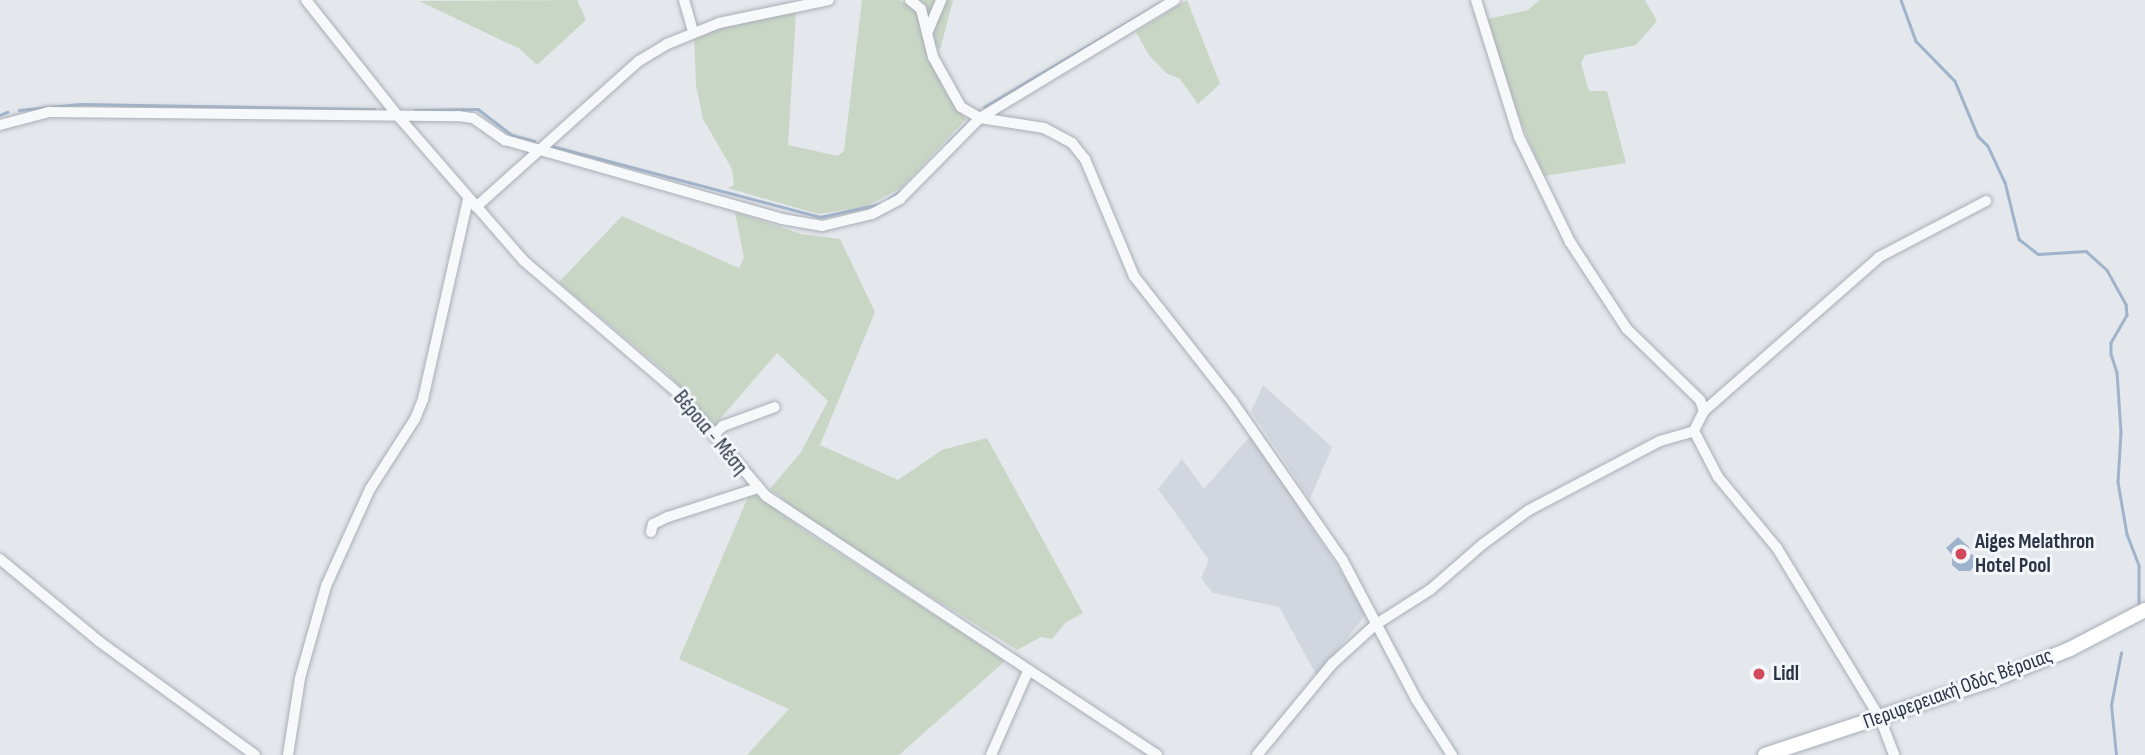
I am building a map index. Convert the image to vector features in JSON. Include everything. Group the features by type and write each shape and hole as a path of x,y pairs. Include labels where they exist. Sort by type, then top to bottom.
{"main road":[{"name":"Περιφερειακή Οδός Βέροιας","path":"1765,755 2038,663 2145,610"}],"street":[{"name":"Βέροια - Μέση","path":"306,0 398,116 524,261 679,394 758,488 800,521 1157,755"},
{"path":"684,0 693,32"},
{"path":"288,755 309,639 326,586 370,489 415,419 472,203 537,148 579,118 639,61 693,32 829,0"},
{"path":"910,0 921,9 933,57 949,90 961,107 980,118 1044,128 1072,143 1085,159 1140,285 1281,471 1353,576 1375,625 1452,755"},
{"path":"928,31 941,0"},
{"path":"0,125 49,112 473,118 505,140 782,219 822,226 872,214 900,199 980,118 1175,0"},
{"path":"1476,0 1519,137 1570,242 1627,329 1700,400 1704,411"},
{"path":"1257,755 1332,664 1375,625 1430,590 1529,510 1660,441 1694,431 1704,411 1879,257 1986,201"},
{"path":"715,435 723,426 775,407"},
{"path":"1694,431 1718,477 1777,548 1880,718 1894,755"},
{"path":"651,532 653,524 668,517 758,488"},
{"path":"0,559 100,642 256,755"},
{"path":"991,755 1028,671"}],"shaded area":[{"path":"1263,385 1332,447 1310,499 1251,411"},
{"path":"1252,434 1367,613 1317,676 1279,607 1213,593 1201,578 1209,560 1158,489 1182,459 1204,489"}],"green space":[{"path":"577,0 586,20 537,65 520,49 419,1"},
{"path":"862,0 899,0 918,10 930,59 946,93 966,119 901,188 865,207 818,214 728,188 734,185 732,169 703,119 696,85 694,34 796,12 788,145 838,156 844,151"},
{"path":"918,0 953,0 940,50 936,46"},
{"path":"1187,0 1220,84 1198,104 1180,79 1166,73 1149,55 1136,32"},
{"path":"1540,0 1645,0 1657,21 1636,45 1585,55 1581,63 1589,91 1607,91 1626,163 1544,176 1514,105 1487,19 1528,10"},
{"path":"735,212 801,234 840,239 875,312 820,445 898,480 942,450 987,438 1083,613 1066,622 1052,639 1041,637 1017,650 816,525 770,489 801,452 828,401 777,353 714,426 668,374 559,282 622,216 739,268 744,258"},
{"path":"756,495 805,531 1005,661 899,755 747,755 789,709 679,659 748,497"}],"water":[{"name":"Aiges Melathron Hotel Pool","path":"1958,537 1969,547 1969,553 1981,559 1970,571 1959,571 1952,565 1952,555 1946,548"}],"waterway":[{"path":"1901,0 1916,41 1955,81 1978,136 1988,146 2005,182 2019,239 2038,254 2086,251 2107,270 2126,304 2127,315 2111,343 2111,354 2117,372 2121,432 2118,482 2127,534 2139,566 2139,606"},
{"path":"984,107 1159,4"},
{"path":"19,110 80,104 374,109"},
{"path":"415,110 478,109 512,135 534,141"},
{"path":"0,115 7,112"},
{"path":"947,144 970,121"},
{"path":"552,146 820,217 880,204"},
{"path":"889,199 901,191"},
{"path":"2116,755 2111,705 2121,653"}],"place":[{"name":"Aiges Melathron Hotel Pool","path":"1961,554"},
{"name":"Lidl","path":"1759,674"}]}
